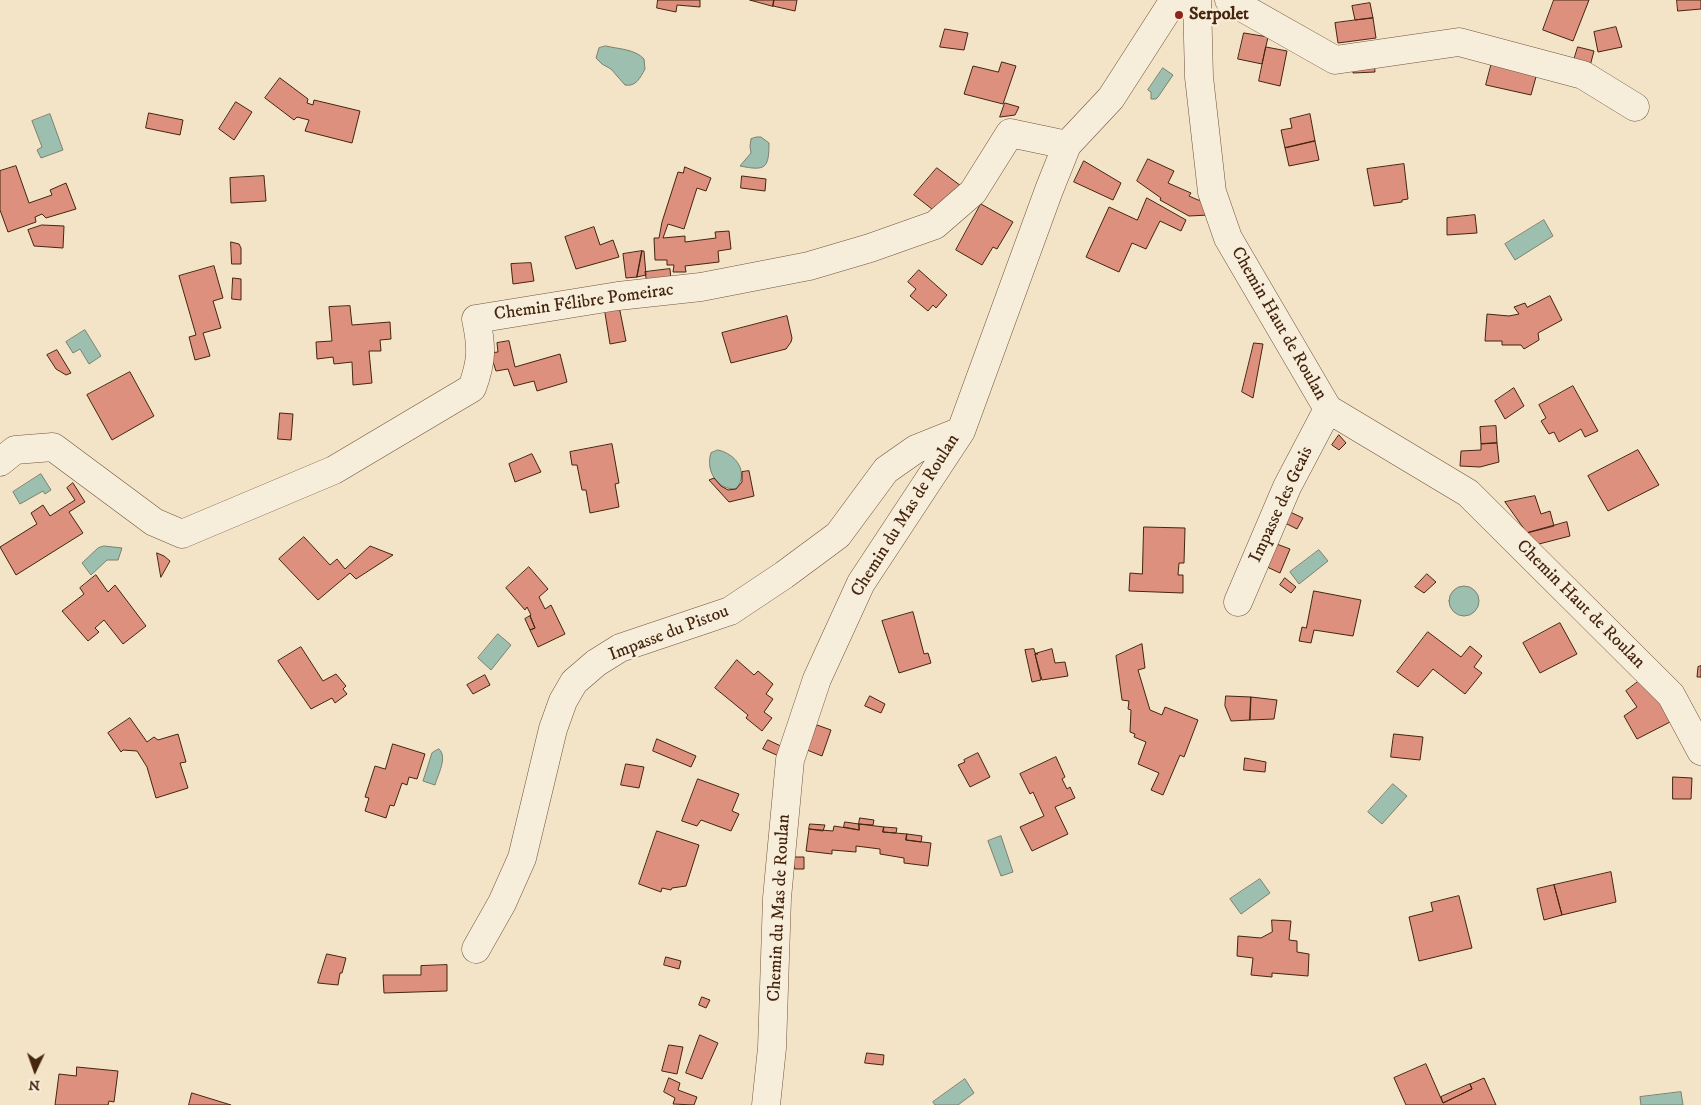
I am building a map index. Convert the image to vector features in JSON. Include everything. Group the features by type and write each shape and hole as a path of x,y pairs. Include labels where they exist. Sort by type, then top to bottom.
{"street":[{"name":"Chemin du Mas de Roulan","path":"766,1105 772,1048 777,898 790,760 817,679 861,583 961,431 1048,190 1068,145 1111,98 1174,0"},
{"name":"Chemin Haut de Roulan","path":"1197,0 1199,77 1212,192 1228,238 1328,410 1468,493 1671,695 1701,751"},
{"path":"1229,0 1335,60 1459,42 1583,75 1635,107"},
{"name":"Chemin Félibre Pomeirac","path":"0,462 15,450 53,447 154,522 182,534 334,470 472,388 480,366 480,338 476,319 618,296 701,287 809,266 870,248 935,225 973,192 1010,133 1068,145"},
{"name":"Impasse des Geais","path":"1238,602 1287,486 1328,410"},
{"name":"Impasse du Pistou","path":"476,949 502,903 522,858 553,729 563,701 574,682 596,663 620,648 730,611 784,575 838,535 886,470 916,449 961,431"}],"shaded area":[{"path":"606,46 631,51 644,59 645,69 635,83 625,85 611,69 596,58 599,48"},
{"path":"1163,68 1173,75 1158,97 1151,99 1151,92 1148,90"},
{"path":"50,114 63,150 41,158 37,150 42,147 32,121"},
{"path":"761,137 769,143 766,163 760,168 740,166 751,153 751,139"},
{"path":"1544,220 1553,236 1515,260 1505,244"},
{"path":"85,330 101,356 89,364 80,349 73,353 66,342"},
{"path":"718,450 731,456 739,465 741,477 736,489 718,483 711,472 711,453"},
{"path":"41,474 51,490 45,494 43,491 20,504 13,492"},
{"path":"104,546 122,548 118,560 107,560 91,575 82,563 98,548"},
{"path":"1319,550 1328,561 1299,584 1290,572"},
{"path":"1464,586 1475,590 1479,601 1475,612 1464,616 1453,612 1449,601 1453,590"},
{"path":"498,634 511,645 491,670 478,658"},
{"path":"439,749 443,756 435,785 423,781 432,753"},
{"path":"1393,784 1407,796 1382,824 1368,812"},
{"path":"1001,836 1013,872 1001,876 988,841"},
{"path":"1260,879 1270,893 1241,914 1230,899"},
{"path":"965,1079 974,1093 958,1105 935,1105 933,1102"},
{"path":"1681,1092 1683,1105 1641,1105 1640,1097"}],"building":[{"path":"658,0 700,0 700,7 677,5 676,12 657,8"},
{"path":"750,0 774,0 773,6"},
{"path":"774,0 797,0 795,11 773,6"},
{"path":"1554,0 1589,0 1573,41 1543,30"},
{"path":"1677,0 1701,0 1701,9 1678,11"},
{"path":"1370,3 1373,18 1355,20 1352,6"},
{"path":"1373,18 1376,38 1338,43 1335,23"},
{"path":"1616,27 1622,47 1598,52 1594,32"},
{"path":"945,29 968,33 964,50 940,47"},
{"path":"1244,33 1268,37 1262,64 1238,59"},
{"path":"1266,47 1287,51 1280,86 1259,81"},
{"path":"1578,47 1594,51 1590,66 1574,60"},
{"path":"1374,61 1375,72 1353,73 1352,63"},
{"path":"1002,62 1016,66 1003,104 964,94 973,66 998,72"},
{"path":"1492,62 1537,73 1531,95 1486,85"},
{"path":"280,78 308,99 307,103 313,105 314,100 360,111 352,143 305,131 309,120 297,117 294,120 265,98"},
{"path":"236,102 252,112 234,140 219,129"},
{"path":"1005,103 1019,107 1015,115 1000,117"},
{"path":"149,113 183,120 180,135 146,128"},
{"path":"1310,114 1315,141 1285,148 1281,130 1292,128 1290,119"},
{"path":"1315,141 1319,160 1289,166 1285,148"},
{"path":"1148,159 1174,171 1168,183 1191,193 1189,196 1207,201 1209,215 1189,216 1160,200 1161,198 1137,181"},
{"path":"1084,161 1121,183 1113,200 1074,182"},
{"path":"1404,164 1408,199 1402,200 1402,202 1374,206 1367,169"},
{"path":"16,166 29,203 52,195 50,190 66,183 76,209 46,218 42,214 35,217 36,222 8,232 0,210 0,171"},
{"path":"685,167 711,178 706,191 697,188 684,229 668,224 663,238 685,236 685,242 716,238 715,232 729,231 731,249 718,251 719,262 685,266 686,272 673,272 674,265 667,265 667,260 655,260 654,238 659,238 662,222 678,172 683,173"},
{"path":"937,168 961,186 932,209 914,195"},
{"path":"264,176 266,201 231,203 230,178"},
{"path":"742,176 766,179 765,191 741,188"},
{"path":"1147,198 1186,220 1181,231 1160,221 1146,249 1132,243 1119,272 1086,257 1109,207 1137,220"},
{"path":"981,204 1013,222 997,249 993,247 982,265 956,250"},
{"path":"1475,215 1477,233 1447,235 1447,218"},
{"path":"42,225 64,226 63,248 34,246 28,230"},
{"path":"594,227 600,245 613,240 619,257 576,269 565,237"},
{"path":"231,242 239,244 241,248 241,264 232,264"},
{"path":"642,251 637,277 626,278 623,254"},
{"path":"642,251 644,251 646,275 637,277"},
{"path":"531,263 534,281 513,284 511,264"},
{"path":"214,266 223,298 213,301 221,328 203,333 210,356 195,360 189,337 196,335 179,276"},
{"path":"670,269 671,280 647,283 645,272"},
{"path":"919,270 947,295 936,308 933,305 928,311 910,296 916,289 908,282"},
{"path":"233,278 241,279 241,300 232,299"},
{"path":"1550,296 1562,320 1538,333 1539,340 1524,349 1521,345 1502,345 1502,341 1485,341 1487,314 1509,316 1519,314 1514,307 1525,303 1527,307"},
{"path":"350,306 352,325 390,322 391,339 380,340 381,351 369,351 372,383 353,385 352,362 334,364 333,357 317,359 316,342 332,341 329,307"},
{"path":"619,306 626,341 610,344 604,307"},
{"path":"787,316 792,338 786,349 731,363 722,333"},
{"path":"509,341 515,367 560,354 567,382 537,391 534,381 514,386 508,369 496,371 490,353 498,352 497,343"},
{"path":"1254,343 1263,344 1253,398 1242,392"},
{"path":"57,350 71,373 66,375 56,369 47,355"},
{"path":"130,372 154,416 112,440 87,395"},
{"path":"1573,386 1598,431 1585,437 1581,429 1559,442 1554,432 1549,434 1541,421 1546,418 1539,405"},
{"path":"1514,388 1524,406 1505,419 1495,401"},
{"path":"280,413 293,414 291,440 278,439"},
{"path":"1496,426 1497,443 1481,444 1480,427"},
{"path":"1339,435 1346,443 1339,450 1332,445"},
{"path":"1497,443 1499,462 1480,467 1460,466 1461,451 1481,450 1481,444"},
{"path":"612,444 619,483 615,484 619,507 590,513 586,490 582,490 577,465 572,465 570,452"},
{"path":"1638,450 1659,485 1608,511 1588,476"},
{"path":"532,454 541,472 515,482 509,464"},
{"path":"749,471 754,496 729,502 709,480 714,478 721,486 728,490 736,489 742,482 742,472"},
{"path":"73,483 85,502 69,512 83,533 16,575 0,547 37,524 31,513 43,505 50,516 75,500 67,488"},
{"path":"1535,496 1541,514 1550,511 1554,526 1527,533 1505,502"},
{"path":"1288,511 1303,518 1297,529 1283,522"},
{"path":"1567,522 1570,536 1539,544 1527,533"},
{"path":"1144,527 1185,528 1184,563 1179,563 1178,575 1183,575 1183,593 1129,591 1130,573 1142,574"},
{"path":"304,537 330,565 337,559 345,569 370,546 393,555 356,579 350,573 318,600 279,559"},
{"path":"1274,543 1290,549 1280,573 1265,566"},
{"path":"157,553 170,561 161,577"},
{"path":"529,567 548,589 539,597 545,609 551,605 565,634 538,647 530,630 535,628 527,607 525,610 506,588"},
{"path":"1427,574 1436,582 1424,593 1415,587"},
{"path":"96,575 108,592 115,585 146,626 123,644 104,620 95,628 99,632 88,641 62,611 84,594 80,588"},
{"path":"1285,578 1296,587 1291,593 1280,585"},
{"path":"1314,591 1361,600 1353,636 1314,630 1311,643 1299,641 1302,627 1306,628"},
{"path":"913,612 924,654 928,653 931,663 899,673 882,621"},
{"path":"530,616 535,628 530,630 525,619"},
{"path":"1560,623 1577,654 1540,673 1523,643"},
{"path":"1428,632 1461,657 1470,646 1482,656 1474,667 1482,673 1465,694 1433,669 1418,687 1397,672"},
{"path":"1142,644 1145,668 1138,670 1150,710 1162,715 1165,707 1198,720 1184,757 1180,755 1163,795 1151,790 1159,773 1138,764 1146,742 1134,737 1135,734 1130,732 1131,710 1128,709 1129,701 1122,700 1116,656"},
{"path":"301,647 323,681 336,674 346,686 343,689 347,694 335,703 332,698 311,709 278,661"},
{"path":"1034,649 1035,653 1038,654 1035,654 1041,680 1032,682 1025,650"},
{"path":"1052,649 1055,663 1065,662 1068,676 1042,680 1035,654"},
{"path":"737,660 754,675 758,671 773,684 766,694 773,699 764,712 772,718 762,731 746,718 748,715 715,688"},
{"path":"1701,666 1701,677 1697,677 1698,667"},
{"path":"485,675 490,685 473,694 467,685"},
{"path":"1639,681 1663,705 1672,721 1637,739 1624,716 1637,707 1626,691"},
{"path":"870,696 885,704 881,713 865,706"},
{"path":"1226,696 1251,697 1250,720 1231,721 1225,706"},
{"path":"1251,697 1277,700 1274,719 1250,720"},
{"path":"130,718 147,742 154,737 158,740 178,734 186,762 180,763 188,788 156,798 147,767 137,751 123,750 121,752 108,733"},
{"path":"817,725 831,730 822,756 807,750"},
{"path":"1394,734 1423,737 1420,760 1391,757"},
{"path":"657,739 696,756 691,767 653,751"},
{"path":"768,740 785,748 781,757 763,749"},
{"path":"393,744 425,754 417,779 409,777 407,785 402,783 394,806 390,805 386,818 365,811 369,798 365,797 375,766 385,769"},
{"path":"978,753 990,777 970,787 958,765"},
{"path":"1056,757 1065,777 1062,779 1067,789 1070,787 1075,798 1055,807 1068,834 1032,851 1020,827 1044,816 1033,792 1030,794 1020,774"},
{"path":"1245,758 1266,762 1265,772 1244,770"},
{"path":"626,764 644,767 639,788 621,785"},
{"path":"1673,777 1692,778 1691,799 1673,799"},
{"path":"698,779 739,794 732,811 739,814 731,831 701,820 697,826 682,821"},
{"path":"860,818 874,820 873,825 859,824"},
{"path":"845,822 859,824 859,830 844,827"},
{"path":"810,824 825,825 823,831 809,829"},
{"path":"859,824 884,827 883,832 907,834 906,840 931,843 928,866 904,863 904,858 880,854 880,849 856,846 856,852 832,850 832,854 806,851 809,829 833,831 834,826 859,830"},
{"path":"884,827 897,828 896,833 883,832"},
{"path":"657,831 699,845 686,886 672,888 671,890 662,888 661,892 639,884"},
{"path":"907,834 922,836 921,842 906,840"},
{"path":"793,857 804,857 804,869 795,869"},
{"path":"1611,872 1616,902 1562,915 1554,885"},
{"path":"1554,885 1562,915 1544,920 1537,889"},
{"path":"1459,896 1472,948 1419,961 1409,917 1433,911 1431,903"},
{"path":"1272,920 1291,921 1289,940 1297,941 1297,952 1309,954 1308,976 1272,973 1272,977 1251,975 1253,958 1237,956 1238,936 1261,938 1272,932"},
{"path":"327,954 346,958 338,985 318,983"},
{"path":"666,957 681,961 679,969 664,965"},
{"path":"447,965 447,991 384,993 383,975 421,975 421,966"},
{"path":"702,997 710,1000 706,1008 699,1005"},
{"path":"700,1035 718,1043 702,1079 686,1073"},
{"path":"669,1045 683,1047 677,1074 662,1071"},
{"path":"867,1053 884,1055 883,1065 865,1063"},
{"path":"1426,1064 1443,1103 1472,1089 1470,1084 1484,1078 1496,1105 1406,1105 1394,1078"},
{"path":"77,1067 118,1071 114,1102 109,1101 108,1105 55,1105 59,1074 76,1076"},
{"path":"669,1078 680,1083 678,1090 697,1097 694,1105 673,1104 675,1098 664,1092"},
{"path":"1470,1084 1472,1089 1443,1103 1441,1097"},
{"path":"192,1093 231,1105 189,1105"}],"place":[{"name":"Serpolet","path":"1179,15"}]}
